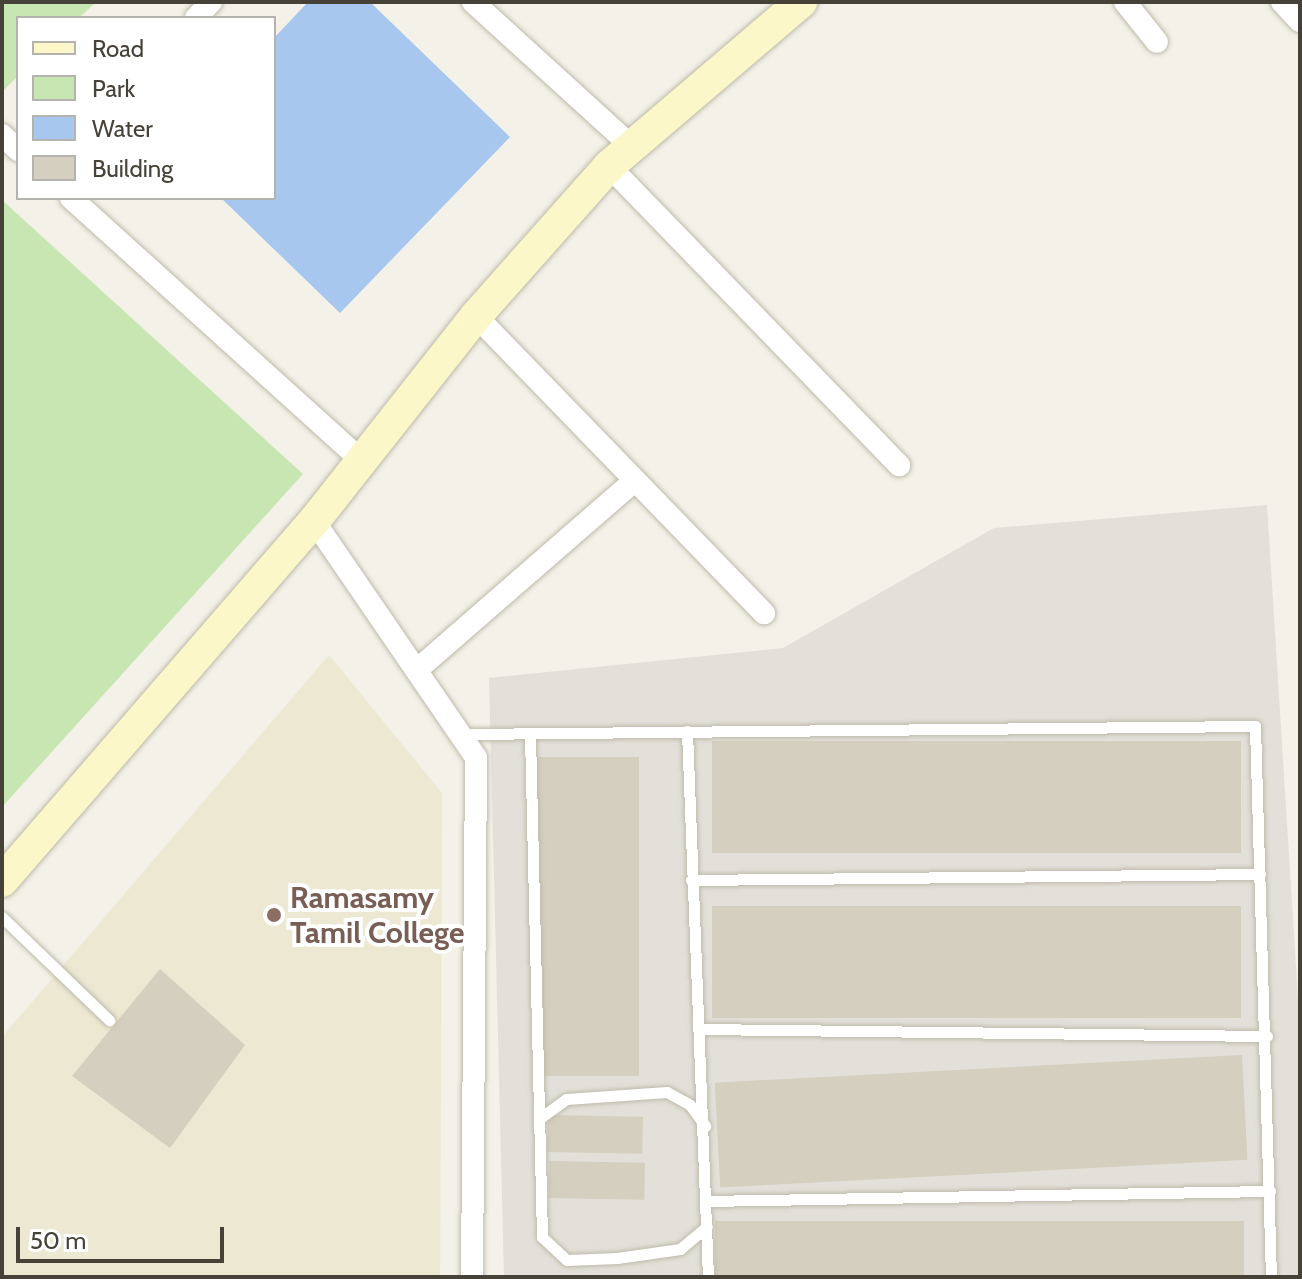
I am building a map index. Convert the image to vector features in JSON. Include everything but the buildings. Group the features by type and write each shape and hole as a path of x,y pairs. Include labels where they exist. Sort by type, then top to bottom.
{"main road":[{"path":"2,881 314,521 476,316 619,156 801,2"}],"street":[{"path":"473,2 619,156 899,465"},
{"path":"1125,2 1157,42"},
{"path":"1282,2 1300,21"},
{"path":"74,200 362,461"},
{"path":"476,316 764,613"},
{"path":"419,668 635,480"},
{"path":"314,521 465,734 476,758 472,1277"}],"lane":[{"path":"465,734 1255,726 1267,1036 1271,1277"},
{"path":"687,731 691,880 705,1127 708,1277"},
{"path":"530,735 542,1237 567,1260 680,1249 707,1226"},
{"path":"691,880 1260,874"},
{"path":"2,917 109,1020"},
{"path":"699,1029 1267,1036"},
{"path":"540,1118 566,1099 667,1092 690,1105 705,1127"},
{"path":"706,1201 1270,1191"}],"shaded area":[{"path":"1267,505 1300,1030 1300,1277 504,1277 489,678 783,648 994,528"},
{"name":"Ramasamy Tamil College","path":"329,655 442,793 440,1277 2,1277 2,1037"}],"green space":[{"path":"2,2 96,2 81,16 16,16 16,78 2,92"},
{"path":"2,200 303,474 2,807"}],"water":[{"path":"308,2 370,2 510,137 340,313 223,200 276,200 276,36"}],"place":[{"name":"Ramasamy Tamil College","path":"274,915"}]}
